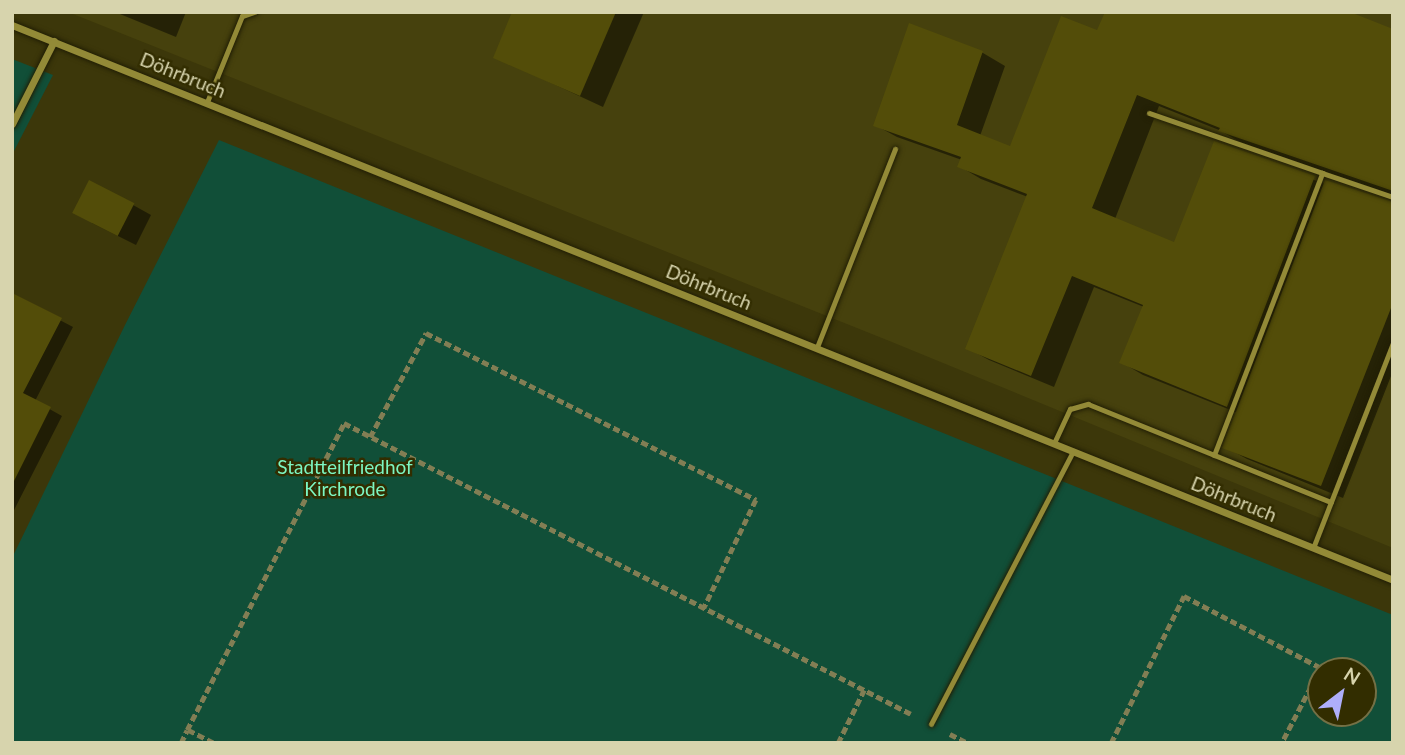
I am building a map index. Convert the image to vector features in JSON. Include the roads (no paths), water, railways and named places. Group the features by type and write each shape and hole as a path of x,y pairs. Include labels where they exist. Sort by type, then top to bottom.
{"street":[{"name":"Döhrbruch","path":"12,25 1393,580"},
{"path":"12,124 54,41"}],"lane":[{"path":"207,102 242,16 254,12"},
{"path":"1149,113 1393,197"},
{"path":"817,347 895,149"},
{"path":"1214,454 1322,173"},
{"path":"1313,548 1393,343"},
{"path":"1054,443 1070,409 1088,404 1331,502"},
{"path":"931,724 1073,451"}],"park label":[{"name":"Stadtteilfriedhof Kirchrode","path":"345,478"}]}
